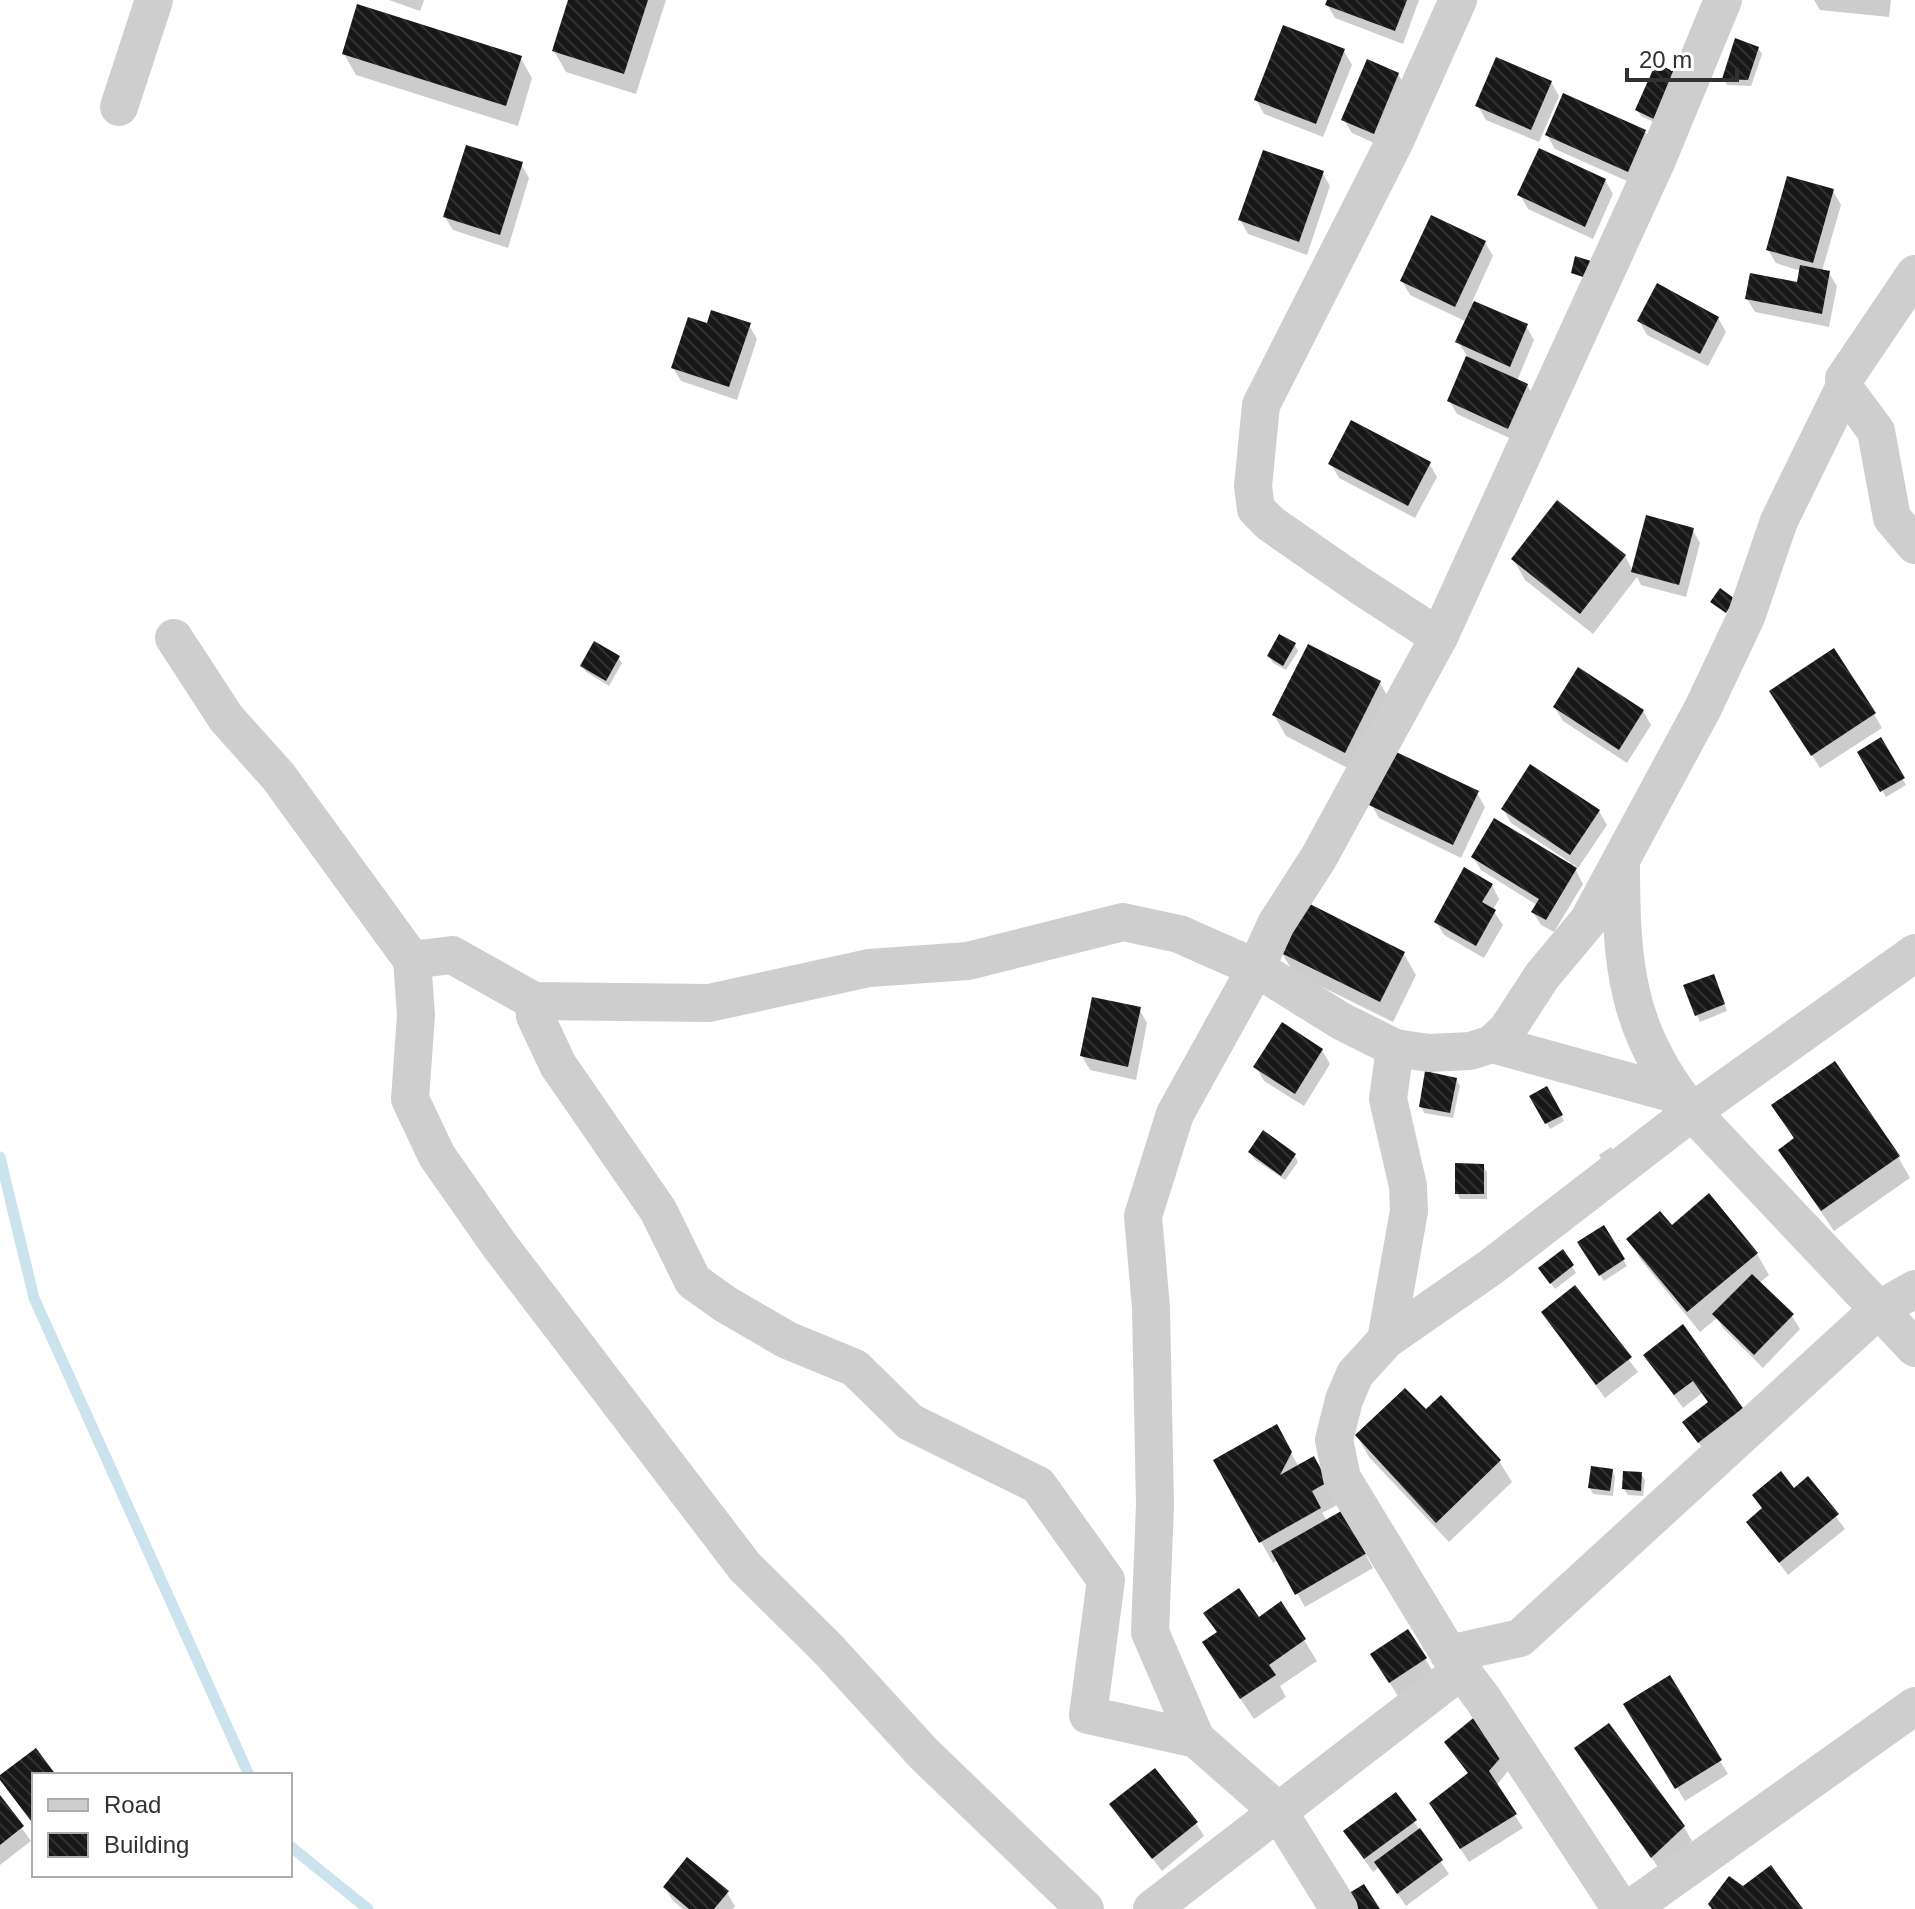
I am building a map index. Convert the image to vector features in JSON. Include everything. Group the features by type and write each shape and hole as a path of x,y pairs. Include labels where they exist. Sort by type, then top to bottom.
{"street":[{"path":"119,107 154,0"},
{"path":"1439,637 1271,524 1256,509 1253,486 1261,405 1394,143 1458,0"},
{"path":"1339,1909 1278,1811 1196,1739 1150,1632 1155,1505 1151,1308 1143,1216 1175,1114 1256,968 1276,924 1319,857 1439,637 1657,160 1723,0"},
{"path":"412,960 452,955 534,1001 709,1003 869,968 968,961 1123,922 1179,934 1256,968 1341,1021 1395,1048 1429,1053 1470,1051 1492,1044 1507,1030 1542,976 1588,921 1703,708 1746,617 1779,521 1844,388 1844,379 1915,274"},
{"path":"1844,388 1876,431 1892,518 1915,545"},
{"path":"174,638 226,718 278,776 412,960 416,1015 410,1099 437,1156 500,1246 745,1567 827,1648 924,1754 1085,1909"},
{"path":"1621,856 1624,965 1632,1004 1653,1056 1685,1103 1915,1348"},
{"path":"1621,1909 1456,1662 1342,1478 1334,1440 1344,1400 1355,1374 1386,1340 1491,1267 1685,1103 1915,953"},
{"path":"534,1001 535,1016 558,1065 658,1210 693,1281 725,1304 787,1340 855,1368 910,1422 1038,1485 1106,1580 1088,1715 1196,1739"},
{"path":"1492,1044 1685,1103"},
{"path":"1386,1340 1409,1211 1408,1186 1388,1099 1395,1048"},
{"path":"1152,1909 1376,1738 1456,1662 1520,1638 1878,1310 1915,1289"},
{"path":"1630,1909 1915,1706"}],"building":[{"path":"568,0 648,0 624,74 552,51"},
{"path":"1327,0 1407,0 1395,31 1325,5"},
{"path":"357,4 522,56 506,106 342,54"},
{"path":"1283,25 1345,49 1316,124 1254,100"},
{"path":"1735,38 1759,47 1748,80 1722,79"},
{"path":"1496,57 1552,81 1531,130 1475,106"},
{"path":"1367,59 1399,73 1374,134 1341,120"},
{"path":"1656,63 1681,75 1660,122 1635,110"},
{"path":"1563,93 1646,130 1628,172 1545,135"},
{"path":"466,145 523,162 500,235 443,217"},
{"path":"1539,148 1606,179 1585,227 1517,195"},
{"path":"1263,150 1324,171 1299,242 1238,220"},
{"path":"1787,176 1834,189 1813,263 1766,250"},
{"path":"1431,215 1486,241 1455,307 1400,281"},
{"path":"1575,256 1591,261 1586,278 1571,273"},
{"path":"1800,265 1830,271 1822,314 1745,299 1750,273 1797,282"},
{"path":"1657,283 1719,317 1700,354 1637,321"},
{"path":"1474,301 1528,324 1510,367 1455,342"},
{"path":"711,310 751,323 729,387 671,368 688,317 707,323"},
{"path":"1466,356 1528,384 1508,429 1447,401"},
{"path":"1351,420 1431,462 1408,506 1328,464"},
{"path":"1557,500 1626,555 1580,614 1511,559"},
{"path":"1646,515 1694,528 1679,585 1631,572"},
{"path":"1720,588 1735,599 1726,613 1710,602"},
{"path":"1279,634 1296,643 1283,666 1267,656"},
{"path":"594,641 620,656 606,681 580,666"},
{"path":"1308,644 1381,681 1345,753 1272,715"},
{"path":"1834,648 1876,713 1811,756 1769,691"},
{"path":"1578,667 1644,710 1619,750 1553,707"},
{"path":"1881,737 1905,778 1880,792 1857,752"},
{"path":"1394,751 1479,791 1453,845 1369,805"},
{"path":"1530,764 1600,810 1570,855 1501,809"},
{"path":"1494,818 1577,868 1546,920 1531,912 1539,899 1471,857"},
{"path":"1464,867 1493,884 1482,902 1496,910 1476,946 1434,922"},
{"path":"1304,901 1405,952 1380,1002 1279,952"},
{"path":"1714,974 1725,1004 1695,1016 1683,985"},
{"path":"1092,997 1141,1007 1128,1067 1080,1056"},
{"path":"1282,1022 1323,1049 1295,1094 1253,1067"},
{"path":"1835,1061 1900,1156 1821,1211 1778,1150 1794,1138 1771,1105"},
{"path":"1425,1071 1457,1078 1450,1113 1419,1107"},
{"path":"1547,1086 1563,1115 1545,1124 1529,1096"},
{"path":"1263,1130 1296,1154 1281,1176 1248,1152"},
{"path":"1455,1163 1484,1164 1484,1194 1455,1194"},
{"path":"1709,1193 1758,1253 1687,1312 1626,1239 1660,1211 1672,1225"},
{"path":"1604,1225 1625,1259 1599,1276 1577,1242"},
{"path":"1563,1249 1574,1265 1550,1284 1538,1268"},
{"path":"1752,1274 1794,1314 1754,1355 1712,1314"},
{"path":"1575,1285 1632,1357 1596,1385 1541,1312"},
{"path":"1683,1324 1743,1408 1698,1443 1682,1422 1708,1402 1693,1381 1674,1395 1643,1355"},
{"path":"1405,1388 1426,1409 1441,1395 1501,1460 1436,1523 1355,1435"},
{"path":"1277,1424 1292,1452 1280,1475 1314,1456 1328,1482 1312,1491 1321,1508 1259,1543 1213,1460"},
{"path":"1591,1466 1613,1469 1610,1491 1588,1488"},
{"path":"1623,1471 1642,1472 1641,1491 1622,1489"},
{"path":"1781,1471 1794,1488 1808,1476 1839,1514 1779,1563 1746,1522 1762,1508 1752,1495"},
{"path":"1343,1510 1367,1553 1295,1595 1271,1551"},
{"path":"1239,1588 1259,1617 1281,1601 1306,1639 1269,1665 1276,1675 1240,1699 1202,1642 1217,1632 1203,1613"},
{"path":"1408,1629 1427,1658 1389,1683 1370,1654"},
{"path":"1670,1675 1722,1760 1675,1789 1623,1704"},
{"path":"1477,1715 1502,1756 1489,1771 1517,1814 1460,1849 1429,1803 1468,1773 1444,1742"},
{"path":"1609,1723 1685,1826 1651,1858 1574,1748"},
{"path":"36,1748 55,1773 32,1773 32,1822 0,1780 0,1775"},
{"path":"1155,1768 1198,1822 1152,1859 1109,1804"},
{"path":"1396,1792 1417,1820 1364,1859 1343,1831"},
{"path":"0,1795 24,1826 0,1845"},
{"path":"1420,1828 1443,1860 1397,1894 1374,1862"},
{"path":"687,1857 729,1891 714,1909 689,1909 663,1887"},
{"path":"1771,1865 1803,1909 1712,1909 1708,1904 1729,1876 1743,1886"},
{"path":"1364,1884 1380,1909 1348,1909 1341,1898"}],"waterway":[{"path":"0,1157 34,1298 248,1773"},
{"path":"292,1848 368,1909"}]}
